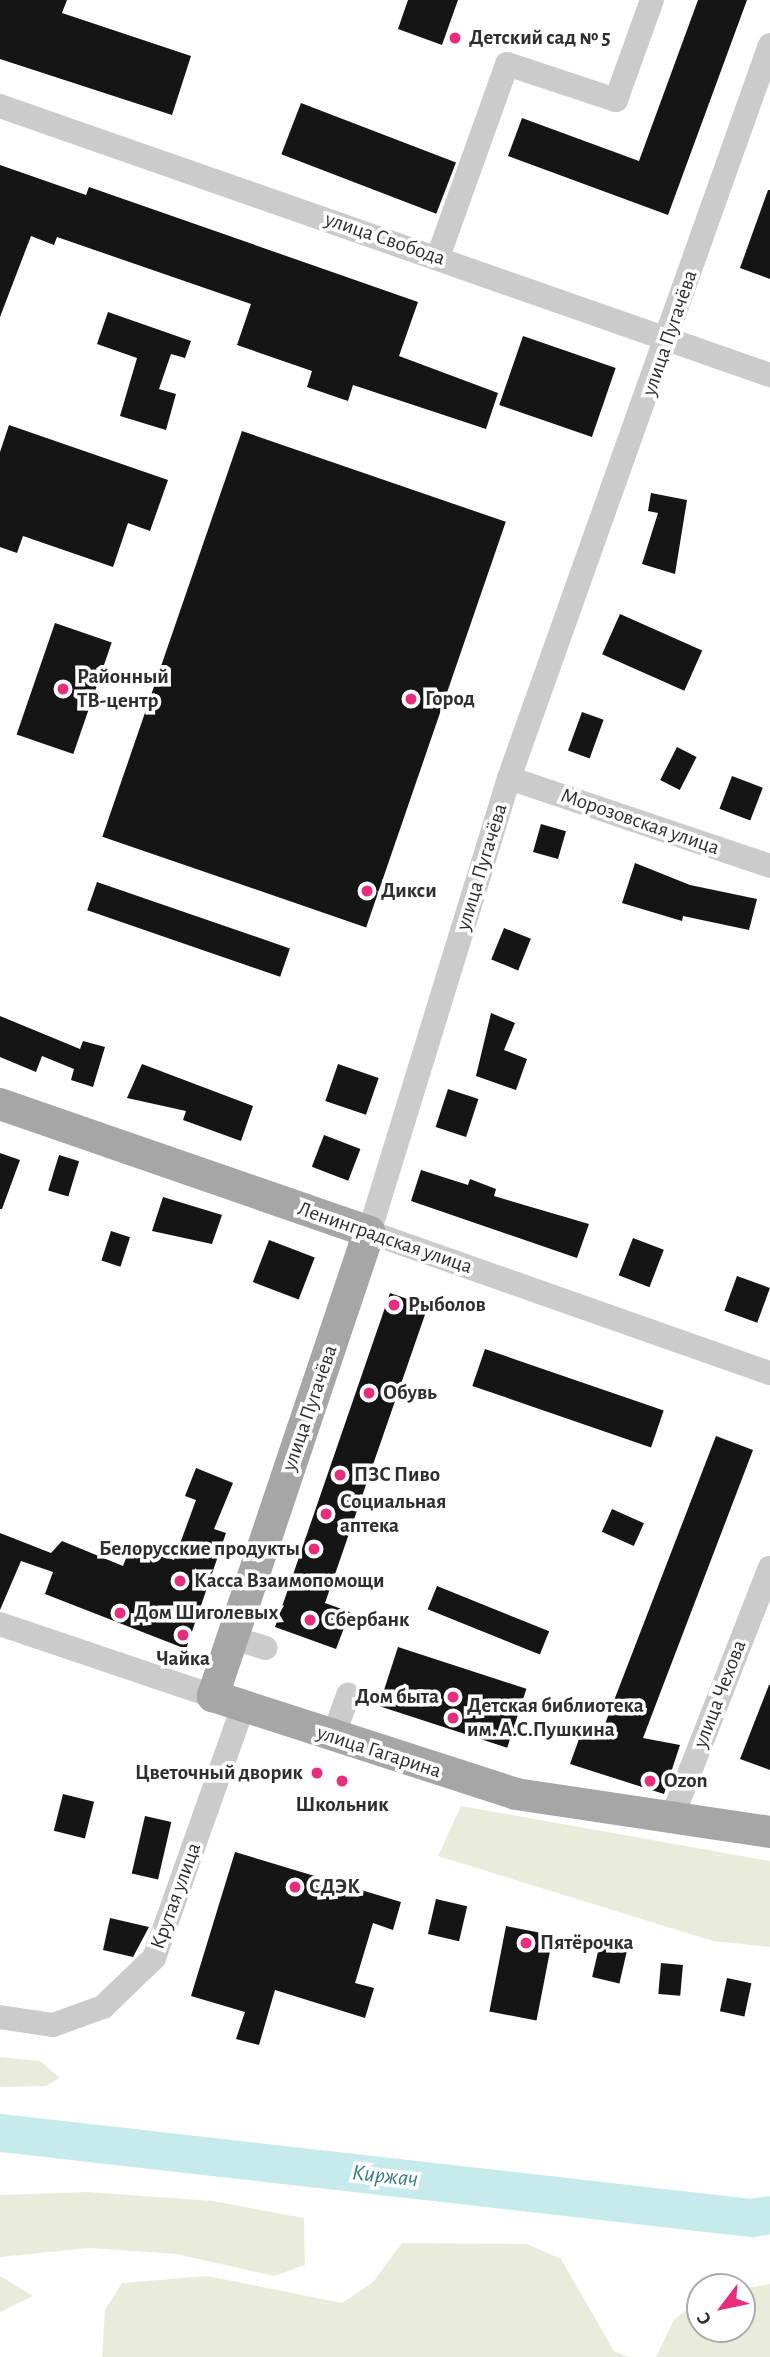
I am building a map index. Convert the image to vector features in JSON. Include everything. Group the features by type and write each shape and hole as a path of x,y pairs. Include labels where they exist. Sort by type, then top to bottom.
{"main road":[{"name":"Ленинградская улица","path":"0,1104 369,1232"},
{"name":"улица Пугачёва","path":"213,1696 369,1232"},
{"name":"улица Гагарина","path":"213,1696 516,1794 671,1820 770,1832"}],"street":[{"path":"438,257 507,64 616,100 652,0"},
{"name":"улица Пугачёва","path":"369,1232 509,778 669,336 770,45"},
{"name":"улица Свобода","path":"0,106 669,336 770,375"},
{"name":"Морозовская улица","path":"509,778 770,866"},
{"name":"Ленинградская улица","path":"369,1232 770,1373"},
{"name":"улица Чехова","path":"671,1820 770,1567"},
{"name":"улица Гагарина","path":"0,1624 213,1696"},
{"path":"233,1638 266,1648"},
{"path":"333,1737 348,1695"},
{"name":"Крутая улица","path":"0,2017 53,2025 103,2007 154,1958 243,1707"}],"green space":[{"path":"461,1806 770,1861 770,1947 713,1941 438,1856"},
{"path":"0,2057 40,2061 60,2078 46,2086 0,2087"},
{"path":"88,2192 213,2201 304,2218 305,2265 274,2276 176,2254 89,2248 0,2257 0,2195"},
{"path":"402,2243 527,2244 561,2259 614,2351 629,2357 102,2357 105,2310 122,2283 208,2276 342,2303 373,2282"},
{"path":"0,2276 33,2296 0,2312"},
{"path":"770,2284 770,2357 656,2357 674,2320 686,2310 686,2343 756,2343 756,2286"}],"building":[{"path":"0,0 67,0 62,13 191,56 172,115 0,59"},
{"path":"408,0 458,0 442,45 398,29"},
{"path":"698,0 747,0 668,215 508,156 522,118 639,161"},
{"path":"301,103 456,162 436,214 281,154"},
{"path":"0,165 86,195 89,187 418,302 399,356 498,393 486,429 353,385 348,401 307,387 312,371 237,345 251,304 57,237 54,245 31,236 0,317"},
{"path":"770,190 770,279 740,268"},
{"path":"108,312 191,341 185,358 171,354 159,389 176,394 166,430 120,416 137,358 97,344"},
{"path":"523,336 616,368 592,437 499,405"},
{"path":"9,425 168,480 150,531 128,523 113,567 23,536 17,553 0,547 0,452"},
{"path":"242,431 506,522 366,927 102,837"},
{"path":"651,493 687,500 675,574 642,564 658,513 648,511"},
{"path":"620,614 702,651 684,691 602,654"},
{"name":"Районный ТВ-центр","path":"55,623 112,643 73,754 17,735"},
{"path":"582,712 604,720 590,758 568,751"},
{"path":"677,747 697,757 680,790 660,780"},
{"path":"732,776 763,788 750,821 719,809"},
{"path":"541,824 566,831 558,859 533,852"},
{"path":"635,863 690,885 757,899 749,930 683,916 682,921 622,903"},
{"path":"97,882 290,948 280,977 87,910"},
{"path":"504,928 531,939 518,970 491,960"},
{"path":"491,1013 515,1023 504,1050 527,1059 516,1090 476,1076"},
{"path":"0,1016 80,1049 83,1041 105,1047 93,1087 71,1080 74,1069 42,1056 36,1072 0,1057"},
{"path":"142,1064 253,1106 241,1141 183,1120 186,1111 127,1098"},
{"path":"338,1064 379,1078 366,1115 325,1101"},
{"path":"448,1089 478,1099 466,1137 436,1127"},
{"path":"324,1135 360,1149 348,1181 312,1167"},
{"path":"0,1153 20,1160 2,1209 0,1209"},
{"path":"59,1155 79,1161 68,1197 48,1190"},
{"path":"421,1170 468,1185 470,1179 496,1189 494,1196 589,1224 577,1258 411,1201"},
{"path":"163,1197 222,1215 212,1244 152,1231"},
{"path":"111,1231 130,1237 120,1267 101,1260"},
{"path":"633,1238 664,1250 649,1287 619,1275"},
{"path":"269,1240 315,1258 299,1300 253,1282"},
{"path":"737,1276 770,1288 757,1323 724,1311"},
{"path":"390,1293 428,1306 325,1603 350,1612 336,1649 275,1627"},
{"path":"485,1349 664,1411 651,1447 472,1386"},
{"path":"716,1436 753,1450 643,1738 680,1745 664,1794 570,1764 584,1725 603,1729"},
{"path":"196,1468 233,1483 214,1529 226,1533 186,1649 45,1594 53,1572 21,1561 0,1610 0,1533 51,1553 62,1541 123,1566 131,1545 174,1560 196,1500 185,1496"},
{"path":"612,1509 644,1523 634,1546 602,1532"},
{"path":"437,1586 549,1631 540,1655 428,1609"},
{"name":"Дом быта","path":"398,1647 526,1689 507,1748 379,1706"},
{"path":"770,1685 770,1770 740,1759"},
{"path":"63,1794 94,1802 85,1839 54,1831"},
{"path":"145,1816 171,1822 158,1880 132,1873"},
{"path":"235,1852 401,1902 393,1930 373,1923 355,1983 374,1988 365,2018 275,1990 259,2045 236,2039 245,2012 191,1996"},
{"path":"436,1899 467,1906 459,1941 428,1934"},
{"path":"110,1918 149,1927 133,1957 103,1950"},
{"path":"506,1926 553,1935 537,2021 489,2011"},
{"path":"600,1943 627,1949 619,1983 592,1977"},
{"path":"661,1963 683,1965 680,1996 658,1994"},
{"path":"727,1978 751,1983 744,2016 720,2011"}],"waterway":[{"name":"Киржач","path":"0,2133 752,2218 770,2215"}],"place":[{"name":"Детский сад № 5","path":"455,38"},
{"name":"Районный ТВ-центр","path":"63,689"},
{"name":"Город","path":"411,699"},
{"name":"Дикси","path":"367,891"},
{"name":"Рыболов","path":"394,1305"},
{"name":"Обувь","path":"369,1393"},
{"name":"ПЗС Пиво","path":"340,1475"},
{"name":"Социальная аптека","path":"326,1514"},
{"name":"Белорусские продукты","path":"314,1549"},
{"name":"Касса Взаимопомощи","path":"180,1581"},
{"name":"Дом Шиголевых","path":"120,1613"},
{"name":"Сбербанк","path":"310,1620"},
{"name":"Чайка","path":"183,1635"},
{"name":"Дом быта","path":"453,1697"},
{"name":"Детская библиотека им. А.С.Пушкина","path":"453,1718"},
{"name":"Цветочный дворик","path":"317,1773"},
{"name":"Школьник","path":"342,1781"},
{"name":"Ozon","path":"650,1781"},
{"name":"СДЭК","path":"295,1887"},
{"name":"Пятёрочка","path":"526,1943"}]}
